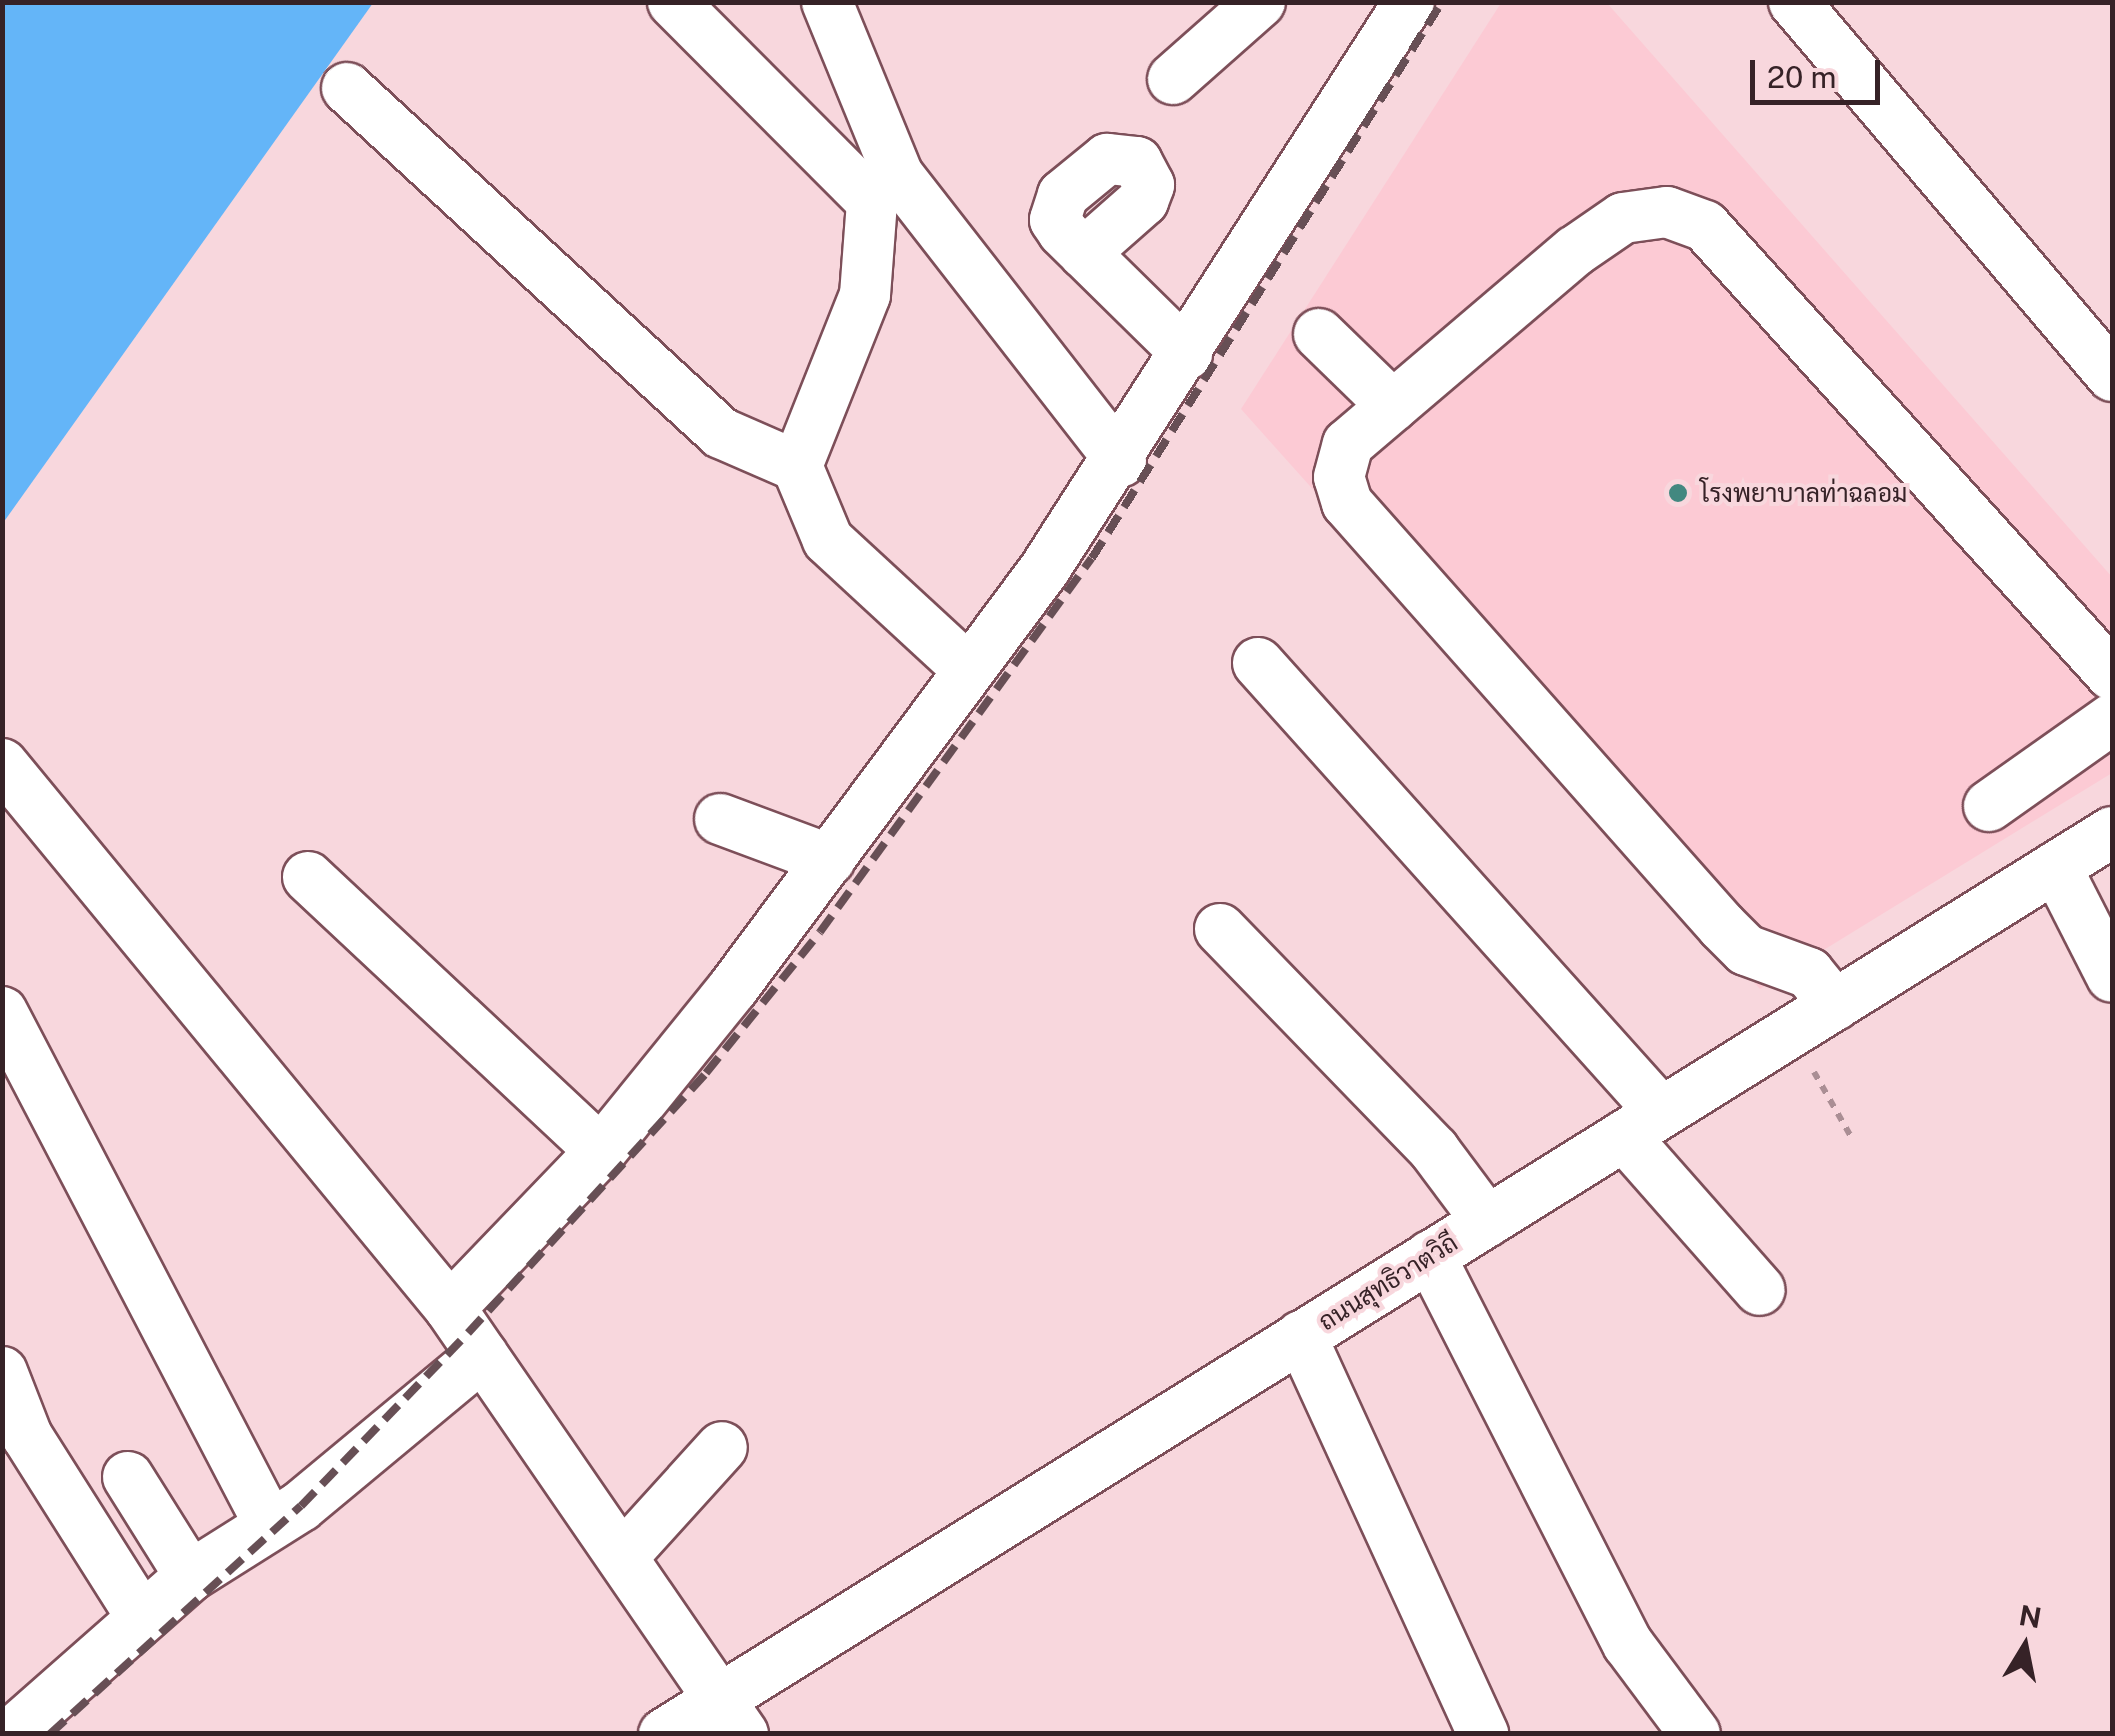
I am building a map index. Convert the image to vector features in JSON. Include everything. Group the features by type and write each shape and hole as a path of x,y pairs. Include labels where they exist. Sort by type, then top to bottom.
{"street":[{"path":"672,2 872,202 865,296 797,466"},
{"path":"827,2 898,174 1121,461"},
{"path":"1173,79 1260,2"},
{"path":"11,1734 190,1576 374,1450 830,860 1121,461 1409,2"},
{"path":"1794,2 2112,376"},
{"path":"347,88 721,433 797,466 828,540 968,669"},
{"path":"1835,1005 1810,973 1746,950 1722,926 1347,503 1339,477 1348,444 1575,251 1623,218 1667,212 1704,226 2112,675"},
{"path":"1084,253 1187,354"},
{"path":"1319,334 1393,406"},
{"path":"1258,663 1642,1124 1760,1290"},
{"path":"1989,806 2112,719"},
{"path":"2,764 467,1332 625,1554 731,1716"},
{"path":"720,819 830,860"},
{"name":"ถนนสุทธิวาตวิถี","path":"664,1734 731,1716 1301,1336 2112,832"},
{"path":"2056,867 2112,977"},
{"path":"308,877 601,1152"},
{"path":"1220,929 1434,1150 1487,1221"},
{"path":"2,1012 268,1522"},
{"path":"1430,1256 1628,1644 1695,1734"},
{"path":"1301,1336 1483,1734"},
{"path":"2,1372 27,1436 142,1618"},
{"path":"625,1554 722,1447"},
{"path":"128,1477 190,1576"}],"path":[{"path":"1791,1032 1854,1140"}],"shaded area":[{"name":"โรงพยาบาลท่าฉลอม","path":"1501,3 1607,3 2112,577 2112,773 1760,989 1241,409"}],"water":[{"path":"2,3 373,3 3,523"}],"railway":[{"path":"50,1734 301,1506 468,1333 706,1073 820,932 1092,558 1442,2"}],"place":[{"name":"โรงพยาบาลท่าฉลอม","path":"1678,493"}]}
